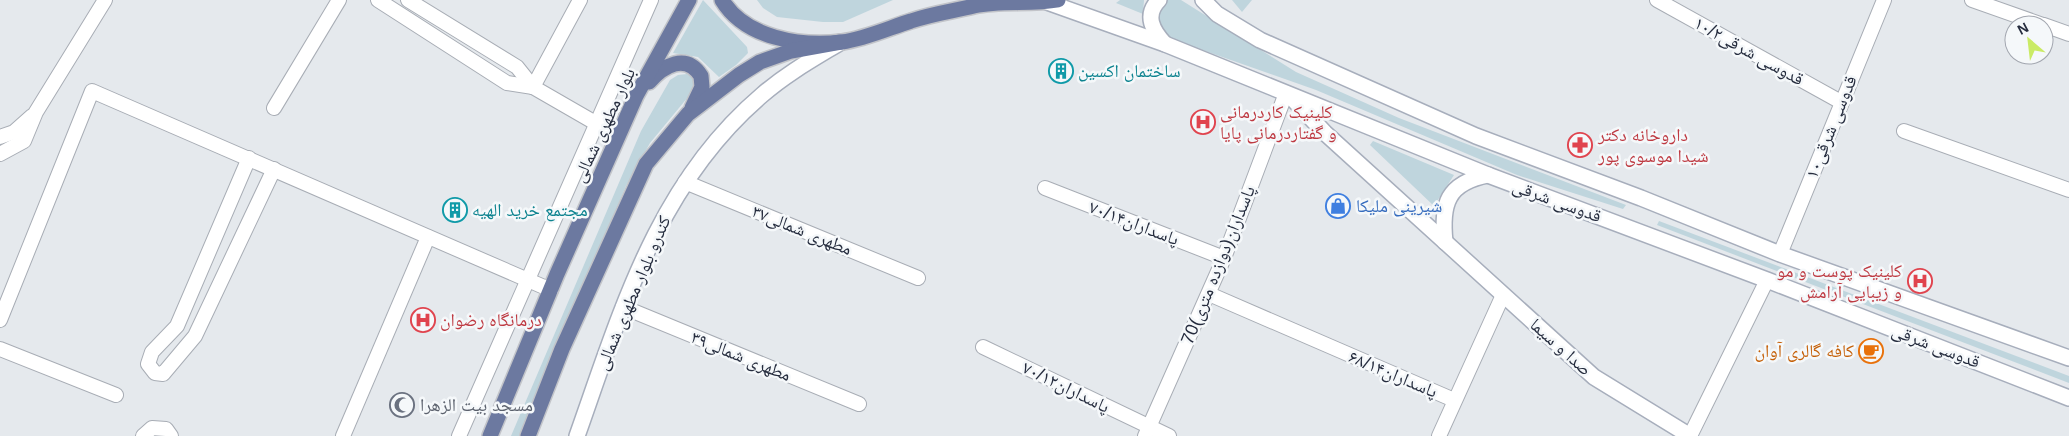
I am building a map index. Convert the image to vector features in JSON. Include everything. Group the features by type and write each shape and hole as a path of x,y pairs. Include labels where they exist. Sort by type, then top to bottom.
{"main road":[{"path":"722,0 743,24 773,37 800,41 841,42"},
{"path":"1158,0 1150,16 1151,27 1165,44"},
{"path":"688,114 760,62 791,51 841,42 914,20 977,6 1023,1 1052,1"},
{"name":"قدوسی شرقی","path":"1052,1 1165,44 1488,175 1767,280 2069,398"},
{"name":"قدوسی شرقی","path":"1202,2 1234,27 1260,40 1476,136 1641,198 1780,254 2069,358"},
{"name":"بلوار مطهری شمالی","path":"490,436 551,290 636,96 685,3"},
{"name":"کندرو بلوار مطهری شمالی","path":"576,436 623,307 657,226 685,182 706,151 762,94 789,73 841,42"},
{"path":"528,436 562,349 646,164 688,114 702,87 702,76 688,64 673,64 660,70 636,96"},
{"name":"صدا و سیما","path":"1286,93 1324,133 1594,377 1690,436"},
{"path":"1445,242 1443,222 1445,204 1455,188 1470,178 1488,175"}],"street":[{"path":"0,154 24,141 36,112 105,0"},
{"path":"274,108 339,0"},
{"path":"378,0 507,83 533,87 618,136"},
{"path":"408,0 517,67 533,87"},
{"path":"533,87 580,0"},
{"path":"459,436 651,0"},
{"name":"قدوسی شرقی۱۰/۲","path":"1657,0 1841,102"},
{"name":"قدوسی شرقی۱۰","path":"1780,254 1884,0"},
{"path":"1972,0 2015,15"},
{"path":"452,48 461,33"},
{"path":"0,320 92,91 551,290"},
{"name":"70پاسداران(دوازده متری)","path":"1146,432 1224,258 1286,93"},
{"path":"0,137 14,132 36,112"},
{"path":"1904,131 2069,190"},
{"path":"249,158 177,326 152,352 148,364 155,373 162,374 195,336 274,169"},
{"name":"مطهرى شمالى۳۷","path":"685,182 918,278"},
{"name":"پاسداران۷۰/۱۴","path":"1045,188 1224,258"},
{"path":"343,436 428,237"},
{"path":"1690,436 1767,280"},
{"name":"پاسداران۶۸/۱۴","path":"1209,294 1454,400"},
{"path":"1439,436 1503,295"},
{"name":"مطهرى شمالى۳۹","path":"623,307 859,404"},
{"name":"پاسداران۷۰/۱۲","path":"983,347 1146,432 1169,436"},
{"path":"0,349 116,395"},
{"path":"143,436 152,428 166,429 171,436"}],"shaded area":[{"path":"703,0 747,47 748,53 736,65 719,77 698,57 673,53"},
{"path":"757,0 893,0 843,22 823,22 777,17 763,8"},
{"path":"1120,0 1144,0 1143,14 1116,3"},
{"path":"1166,0 1181,0 1296,72 1399,118 1626,205 1623,209 1517,175 1316,90 1174,40 1163,30 1157,16"},
{"path":"1232,0 1252,0 1242,12"},
{"path":"687,74 693,78 693,91 650,143 626,186 519,436 511,436 641,131 670,80 678,75"},
{"path":"1373,141 1454,175 1434,206 1370,145"},
{"path":"1659,221 2069,376 2069,383 1657,225"}],"place":[{"name":"ساختمان اکسین","path":"1061,71"},
{"name":"کلینیک کاردرمانی و گفتاردرمانی پایا","path":"1203,122"},
{"name":"داروخانه دکتر شیدا موسوی پور","path":"1580,145"},
{"name":"شیرینى ملیکا","path":"1338,206"},
{"name":"مجتمع خرید الهیه","path":"455,210"},
{"name":"کلینیک پوست و مو و زیبایی آرامش","path":"1920,281"},
{"name":"درمانگاه رضوان","path":"423,320"},
{"name":"کافه گالری آوان","path":"1871,351"},
{"name":"مسجد بیت الزهرا","path":"402,405"}]}
